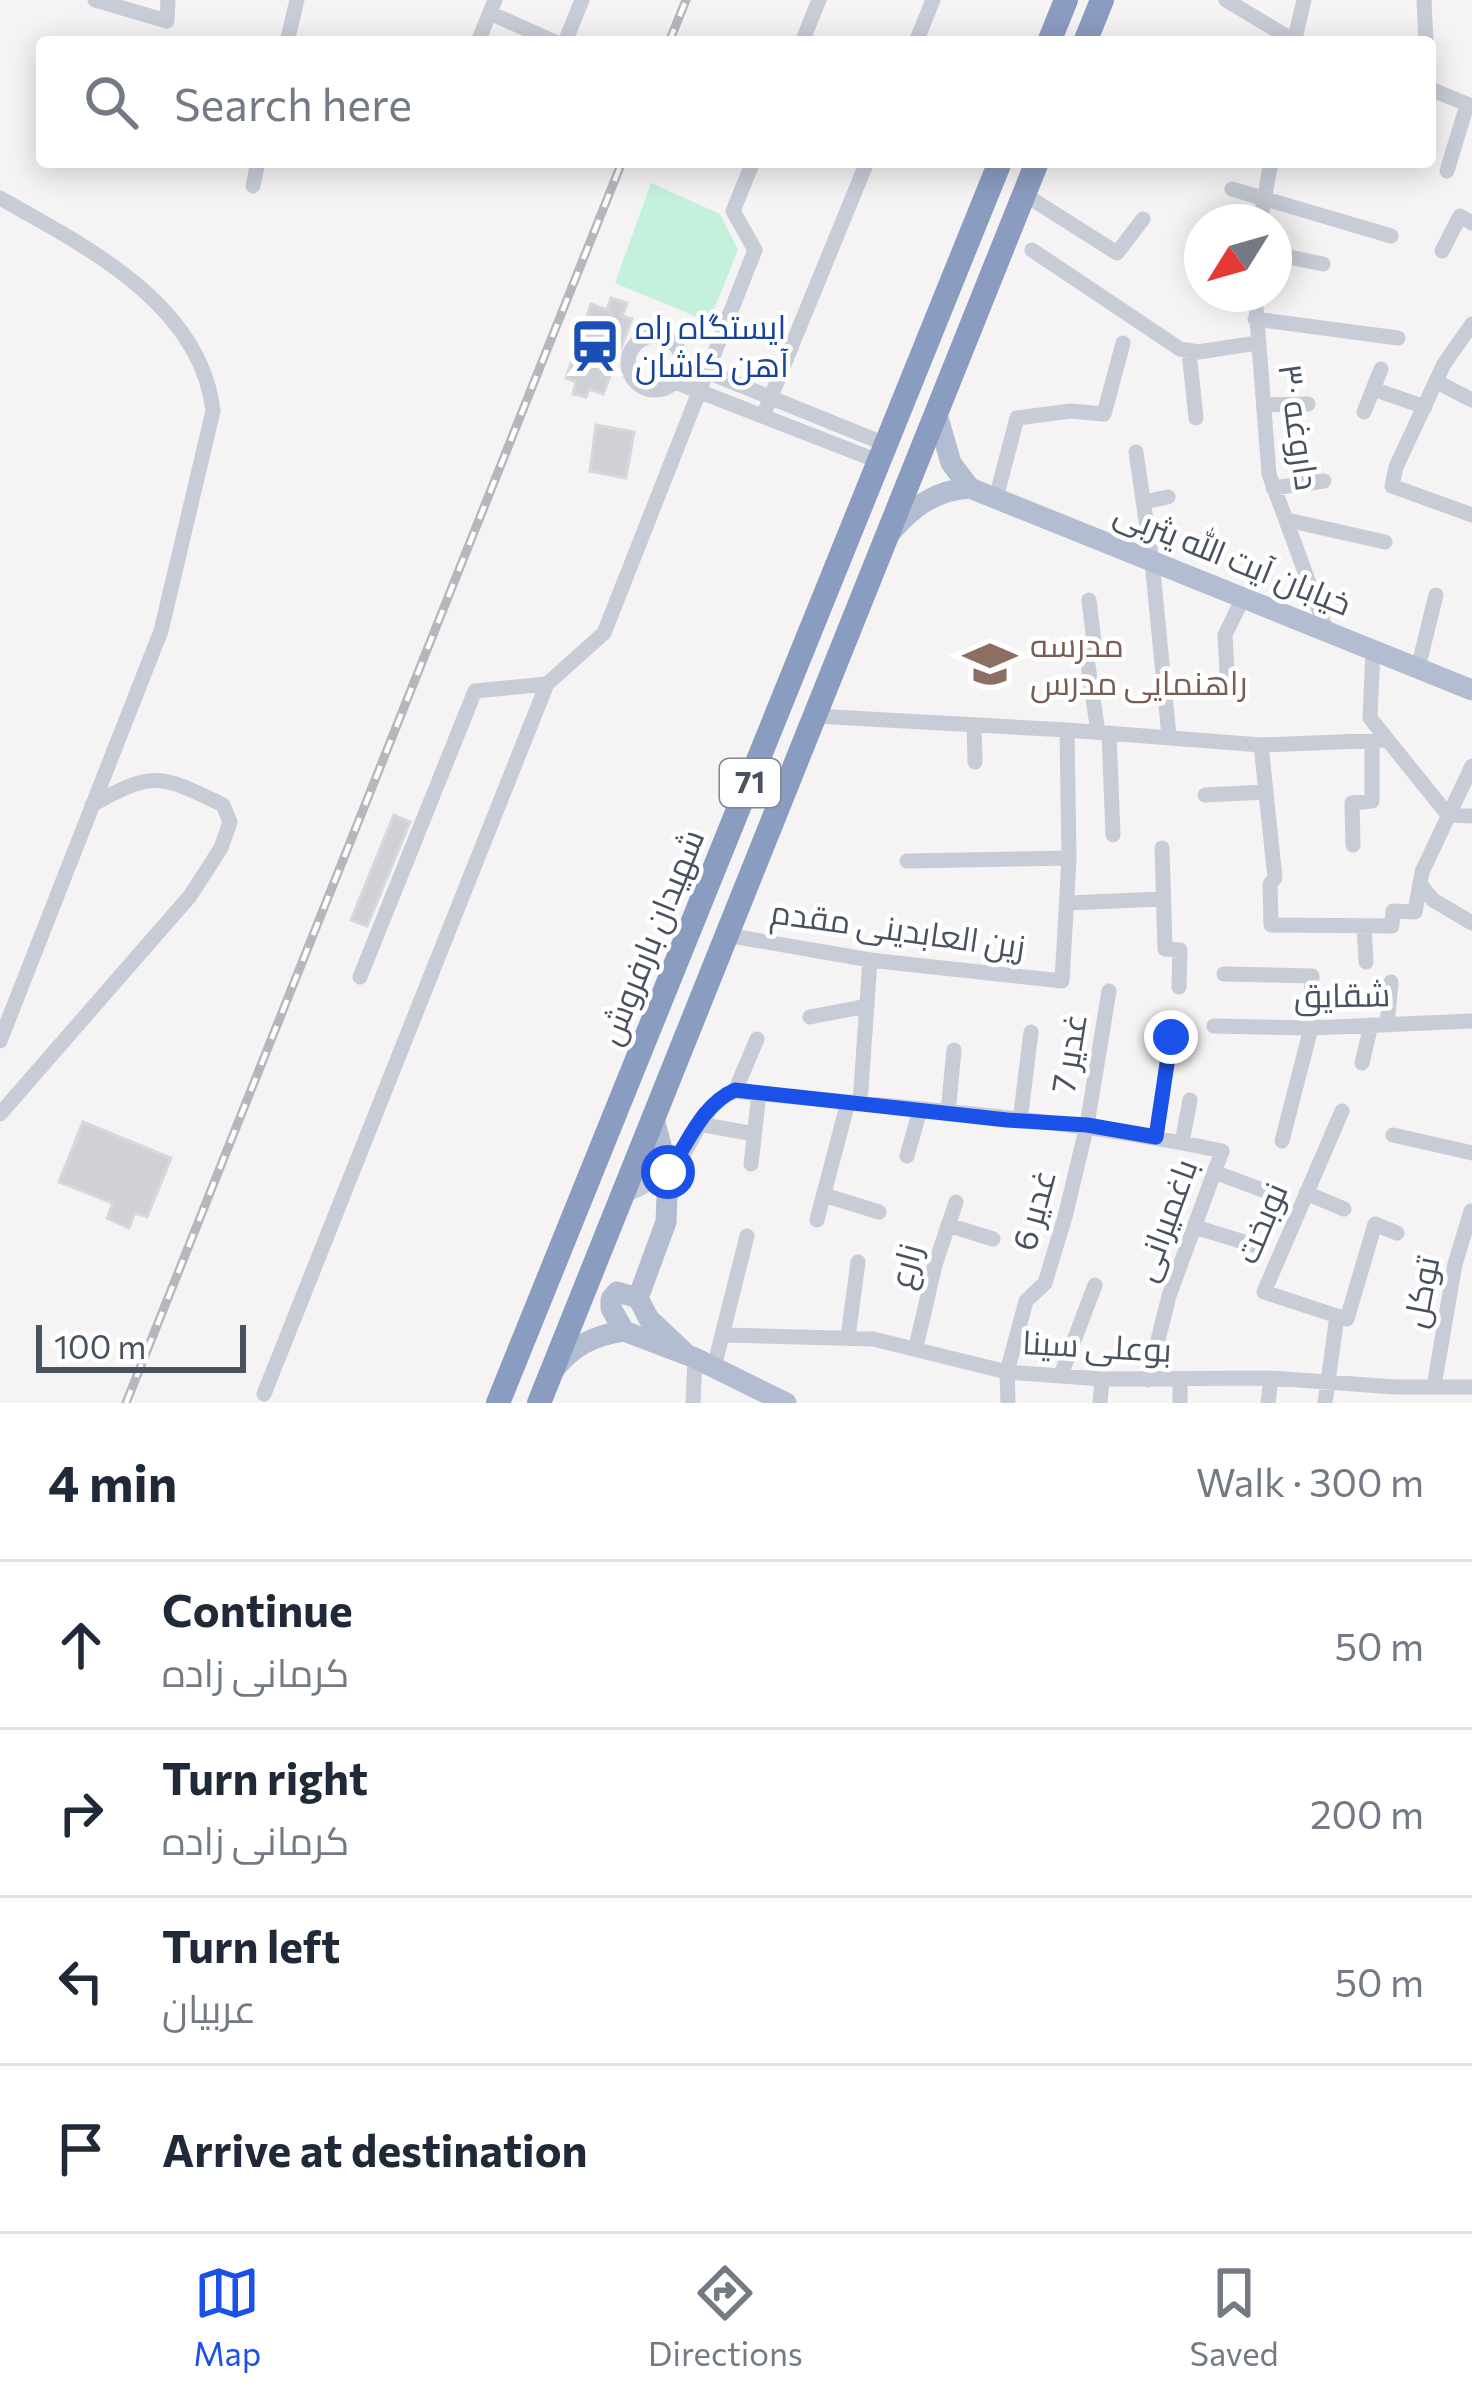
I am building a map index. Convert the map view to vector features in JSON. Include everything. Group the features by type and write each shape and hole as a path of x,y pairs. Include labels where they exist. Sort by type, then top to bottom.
{"highway":[{"path":"1051,36 1066,0"},
{"path":"1087,36 1102,0"},
{"name":"شهیدان بارفروش","path":"498,1403 998,168"},
{"name":"شهیدان بارفروش","path":"539,1403 1035,168"},
{"path":"714,874 725,890 744,889"},
{"path":"679,953 700,950 713,965"}],"main road":[{"path":"936,411 951,464 970,488"},
{"path":"884,541 920,503 952,489 970,488"},
{"name":"خیابان آیت الله یثربی","path":"970,488 1472,690"},
{"path":"638,1298 665,1222 668,1172 654,1119"},
{"path":"624,1330 611,1308 617,1292 638,1298 649,1319 698,1360 750,1394 786,1403"},
{"path":"550,1376 575,1348 624,1330 698,1360"}],"street":[{"path":"95,0 166,21 168,0"},
{"path":"288,36 297,0"},
{"path":"567,36 582,0"},
{"path":"804,36 819,0"},
{"path":"918,36 933,0"},
{"path":"1226,0 1285,36"},
{"path":"1296,36 1304,0"},
{"path":"1424,0 1426,36"},
{"path":"480,36 492,4 545,36"},
{"path":"1436,91 1470,105 1447,171"},
{"path":"253,186 258,168"},
{"path":"264,1394 547,684 604,633 755,250 733,211 751,168"},
{"path":"763,416 865,168"},
{"path":"1263,204 1270,168"},
{"path":"1232,189 1391,236"},
{"path":"1024,194 1117,254 1143,219"},
{"path":"0,198 110,265 148,294 189,346 211,391 211,430 160,631 0,1042"},
{"path":"1442,251 1460,216 1472,223"},
{"path":"1032,250 1189,352 1257,344"},
{"path":"1292,258 1323,264"},
{"path":"1114,302 1125,282"},
{"name":"داروغه ۳۰","path":"1256,312 1273,488 1328,632"},
{"path":"1256,319 1398,338"},
{"path":"1472,324 1444,364 1396,467 1392,486 1472,515"},
{"path":"663,336 677,346 683,362 675,382 661,390 643,387 630,373 629,355 646,337 663,336"},
{"path":"996,498 1017,418 1071,411 1104,414 1123,344"},
{"path":"1189,352 1196,418"},
{"path":"683,362 771,398 881,452"},
{"path":"1364,412 1381,369"},
{"path":"675,382 763,416 881,452"},
{"path":"1437,382 1472,400"},
{"path":"1373,389 1425,407"},
{"path":"1264,405 1308,404"},
{"path":"1136,452 1153,561 1169,736"},
{"path":"1273,488 1324,481"},
{"path":"1143,502 1168,496"},
{"path":"1287,520 1385,542"},
{"path":"1418,668 1436,595"},
{"path":"1227,672 1225,635 1243,598"},
{"path":"1089,600 1094,642 1085,645 1103,732 1113,835"},
{"path":"1373,650 1370,718 1380,741 1448,814 1472,816"},
{"path":"360,977 476,691 547,684"},
{"path":"814,716 1261,745 1380,741"},
{"path":"974,724 975,762"},
{"path":"1067,730 1067,903 1163,899"},
{"path":"1353,845 1352,803 1372,801 1380,741"},
{"path":"1261,745 1275,878 1270,884 1271,925 1392,926 1393,911 1415,912 1420,884 1472,766"},
{"path":"0,1114 190,896 221,848 230,822 224,805 155,778 129,784 92,805"},
{"path":"1205,795 1266,792"},
{"path":"1162,848 1165,949 1180,950 1179,986"},
{"path":"907,861 1069,859"},
{"path":"1420,884 1433,900 1472,923"},
{"name":"زین العابدینی مقدم","path":"726,935 870,960 1062,981 1067,903"},
{"path":"1364,926 1366,962"},
{"path":"817,1220 854,1103 870,960"},
{"path":"1224,974 1312,976 1311,1028 1282,1141"},
{"name":"غدیر 7","path":"1087,1125 1109,991"},
{"path":"1351,1001 1389,991 1362,1063"},
{"path":"810,1017 867,1006"},
{"name":"شقایق","path":"1214,1026 1472,1022"},
{"path":"1020,1121 1031,1032"},
{"path":"1156,1137 1171,1037"},
{"path":"735,1090 758,1039"},
{"path":"948,1113 954,1050"},
{"path":"622,1198 668,1172 720,1097 735,1090 1087,1125 1182,1142 1190,1100"},
{"path":"751,1164 758,1093"},
{"path":"908,1156 920,1110"},
{"name":"نوبخت","path":"1337,1316 1264,1292 1342,1112"},
{"path":"699,1124 754,1134"},
{"name":"غدیر 6","path":"1008,1403 1007,1372 1026,1301 1045,1283 1087,1125"},
{"path":"1393,1135 1472,1153"},
{"name":"باغمیرانی","path":"1148,1380 1169,1296 1222,1151 1182,1142"},
{"path":"1214,1172 1254,1180 1270,1192"},
{"path":"1306,1193 1344,1209"},
{"path":"824,1195 879,1212"},
{"name":"زارع","path":"916,1347 956,1202"},
{"name":"توکل","path":"1428,1392 1471,1211"},
{"path":"1325,1403 1337,1316 1347,1319 1375,1224 1397,1233"},
{"path":"948,1225 993,1239"},
{"path":"1195,1226 1257,1246"},
{"path":"693,1403 698,1360 723,1335 747,1236"},
{"path":"848,1337 858,1262"},
{"path":"1061,1375 1095,1285"},
{"name":"بوعلی سینا","path":"723,1335 848,1337 916,1347 1007,1372 1148,1380 1271,1378 1428,1392 1472,1387"},
{"path":"1100,1403 1102,1378"},
{"path":"1268,1403 1271,1378"},
{"path":"1180,1380 1180,1403"}],"green space":[{"path":"651,183 720,214 738,250 709,322 615,283"}],"building":[{"path":"611,298 627,303 622,316 632,319 603,394 589,389 586,397 573,394 576,382 566,378 591,304 607,310"},
{"path":"596,425 634,432 626,478 590,471"},
{"path":"394,815 410,822 367,926 351,920"},
{"path":"83,1122 171,1158 147,1217 135,1213 129,1228 107,1218 113,1203 59,1182"}],"railway":[{"path":"671,36 686,0"},
{"path":"126,1403 620,168"}],"place":[{"name":"ایستگاه راه آهن کاشان","path":"595,346"},
{"name":"مدرسه راهنمایی مدرس","path":"990,664"}],"route":[{"path":"668,1172 705,1114 720,1097 735,1090 1087,1125 1156,1137 1171,1037"}]}
